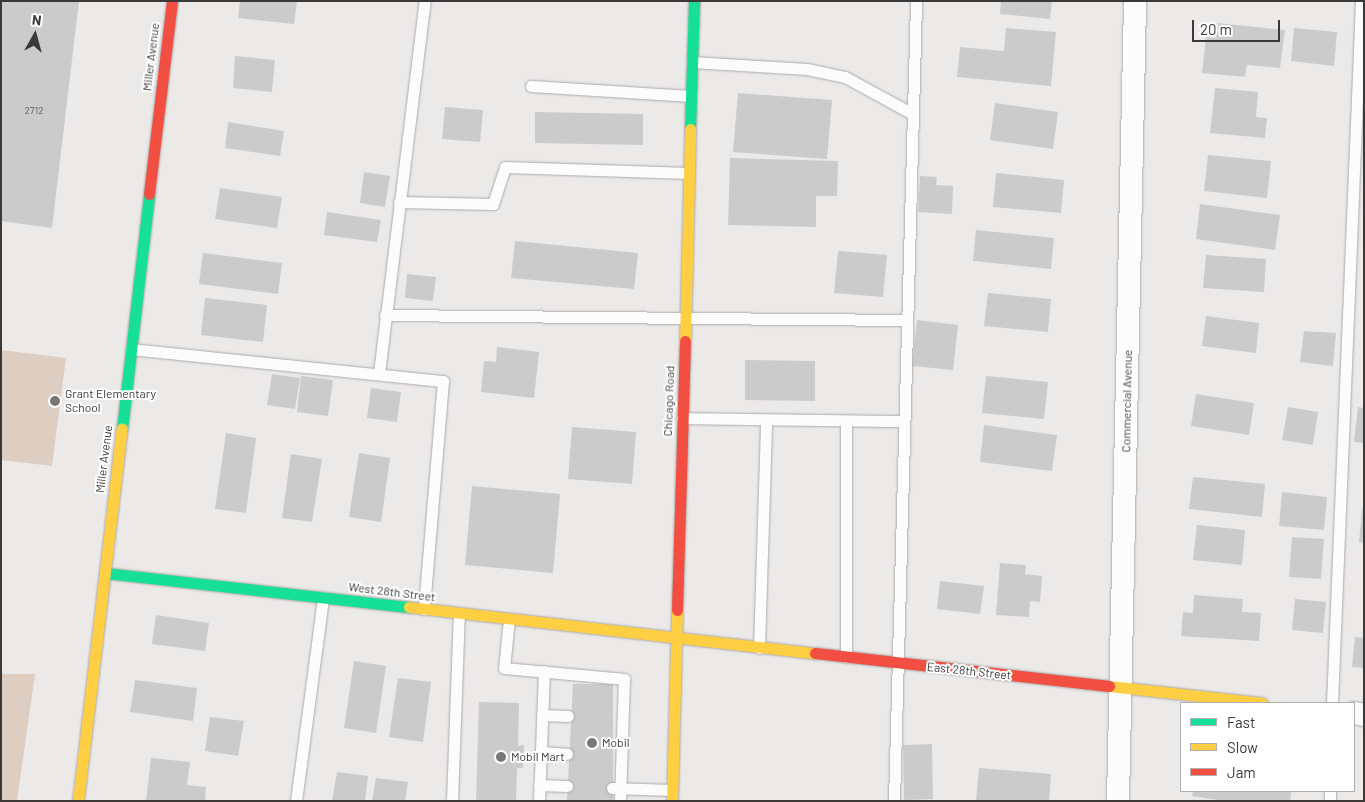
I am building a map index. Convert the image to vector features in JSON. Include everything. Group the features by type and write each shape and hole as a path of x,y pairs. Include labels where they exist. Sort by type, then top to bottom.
{"street":[{"name":"Miller Avenue","path":"78,801 172,1"},
{"name":"Chicago Road","path":"672,795 694,1"},
{"name":"Commercial Avenue","path":"1118,801 1135,1"},
{"name":"West 28th Street","path":"105,573 676,639"},
{"name":"East 28th Street","path":"676,639 1253,702"}],"lane":[{"path":"379,373 425,1"},
{"path":"894,801 916,1"},
{"path":"1332,702 1362,1"},
{"path":"692,62 807,69 845,78 913,114"},
{"path":"530,86 691,96"},
{"path":"400,202 493,204 505,167 689,173"},
{"path":"385,315 907,320"},
{"path":"131,349 443,381 424,610"},
{"path":"682,418 904,422"},
{"path":"759,648 766,420"},
{"path":"846,421 846,658"},
{"path":"296,801 323,598"},
{"path":"452,801 459,614"},
{"path":"510,619 504,668 624,679 618,719 616,788 620,801"},
{"path":"539,801 544,671"},
{"path":"542,715 568,716"},
{"path":"541,752 567,754"},
{"path":"540,785 567,786"},
{"path":"616,788 672,795"}],"shaded area":[{"path":"1,350 66,358 52,466 1,460"},
{"path":"1,674 35,674 17,801 1,801"}],"building":[{"path":"1,1 79,1 52,228 1,221"},
{"path":"240,1 297,1 294,24 238,18"},
{"path":"1001,1 1052,1 1050,19 1000,14"},
{"path":"1218,23 1285,30 1280,68 1247,65 1245,77 1202,73 1206,37 1216,38"},
{"path":"1006,28 1056,32 1051,86 957,77 960,47 1004,51"},
{"path":"1294,28 1337,32 1334,66 1291,61"},
{"path":"235,56 275,60 272,92 233,88"},
{"path":"1215,88 1258,92 1256,117 1267,118 1265,138 1210,133"},
{"path":"738,93 832,100 827,159 733,152"},
{"path":"995,103 1058,112 1053,149 990,140"},
{"path":"445,107 483,110 480,142 442,139"},
{"path":"535,112 643,114 643,145 535,143"},
{"path":"228,122 284,131 280,156 225,148"},
{"path":"1208,155 1271,161 1267,198 1204,191"},
{"path":"730,158 838,161 837,196 816,196 816,227 728,225"},
{"path":"364,172 390,176 385,207 360,203"},
{"path":"996,173 1064,180 1061,213 993,207"},
{"path":"920,176 937,177 936,185 953,186 952,214 918,212"},
{"path":"220,188 282,197 277,228 215,219"},
{"path":"1200,204 1280,215 1275,250 1196,239"},
{"path":"327,212 381,220 377,242 324,235"},
{"path":"976,230 1054,238 1051,269 973,261"},
{"path":"515,241 638,253 634,289 511,278"},
{"path":"838,251 887,255 883,297 834,293"},
{"path":"203,253 282,263 278,294 199,284"},
{"path":"1206,255 1266,259 1264,292 1203,288"},
{"path":"407,274 436,277 433,301 405,298"},
{"path":"988,293 1051,299 1048,332 984,326"},
{"path":"205,298 267,305 263,342 201,335"},
{"path":"1206,316 1259,323 1256,353 1202,346"},
{"path":"917,320 958,325 953,370 912,366"},
{"path":"1304,331 1336,333 1333,366 1300,362"},
{"path":"497,347 539,352 534,398 481,392 484,361 496,362"},
{"path":"745,360 815,361 815,401 745,400"},
{"path":"272,374 300,378 295,409 267,405"},
{"path":"301,376 333,380 328,416 297,412"},
{"path":"986,376 1048,382 1044,419 982,413"},
{"path":"371,388 401,392 397,422 367,418"},
{"path":"1196,394 1254,403 1249,435 1191,426"},
{"path":"1288,407 1318,412 1313,445 1282,440"},
{"path":"1358,407 1364,408 1364,443 1354,442"},
{"path":"984,425 1057,435 1052,471 980,462"},
{"path":"572,427 636,432 632,484 568,479"},
{"path":"226,433 256,438 246,513 215,509"},
{"path":"359,453 390,458 381,522 349,517"},
{"path":"291,454 322,459 312,522 282,518"},
{"path":"1193,477 1265,484 1262,517 1189,509"},
{"path":"472,486 560,494 553,573 465,565"},
{"path":"1282,492 1327,497 1324,530 1279,526"},
{"path":"1362,509 1364,509 1364,543 1359,542"},
{"path":"1197,525 1245,530 1242,565 1193,560"},
{"path":"1292,537 1324,539 1321,579 1289,577"},
{"path":"1000,563 1026,565 1025,574 1042,576 1040,602 1030,601 1029,617 996,615"},
{"path":"940,581 984,586 980,614 937,609"},
{"path":"1194,595 1243,599 1242,612 1261,613 1259,641 1181,636 1183,612 1193,613"},
{"path":"1295,599 1326,602 1323,633 1292,630"},
{"path":"156,615 209,623 205,651 152,644"},
{"path":"1355,637 1364,638 1364,668 1352,667"},
{"path":"354,661 386,666 376,733 344,728"},
{"path":"398,678 431,682 423,742 389,737"},
{"path":"135,680 197,688 193,721 130,712"},
{"name":"Mobil","path":"573,684 613,684 613,801 567,801"},
{"name":"Mobil Mart","path":"479,702 519,703 518,746 524,745 523,768 517,768 516,801 476,801"},
{"path":"210,717 244,721 238,756 205,751"},
{"path":"932,744 933,799 904,800 903,745"},
{"path":"151,758 190,762 187,785 206,787 205,801 146,801"},
{"path":"979,768 1051,774 1049,801 976,801"},
{"path":"337,772 368,776 365,801 332,801"},
{"path":"376,778 408,782 405,801 372,801"},
{"path":"1193,792 1291,792 1290,801 1224,801 1192,796"}],"traffic: fast":[{"path":"690,129 694,1"},
{"path":"122,429 149,194"},
{"path":"105,573 409,607"}],"traffic: slow":[{"path":"685,341 690,129"},
{"path":"78,801 122,429"},
{"path":"409,607 815,653"},
{"path":"672,801 677,610"},
{"path":"1109,686 1253,702"}],"traffic: jam":[{"path":"149,194 172,1"},
{"path":"677,610 685,341"},
{"path":"815,653 1109,686"}],"place":[{"name":"Grant Elementary School","path":"55,401"},
{"name":"Mobil","path":"592,743"},
{"name":"Mobil Mart","path":"501,757"}]}
